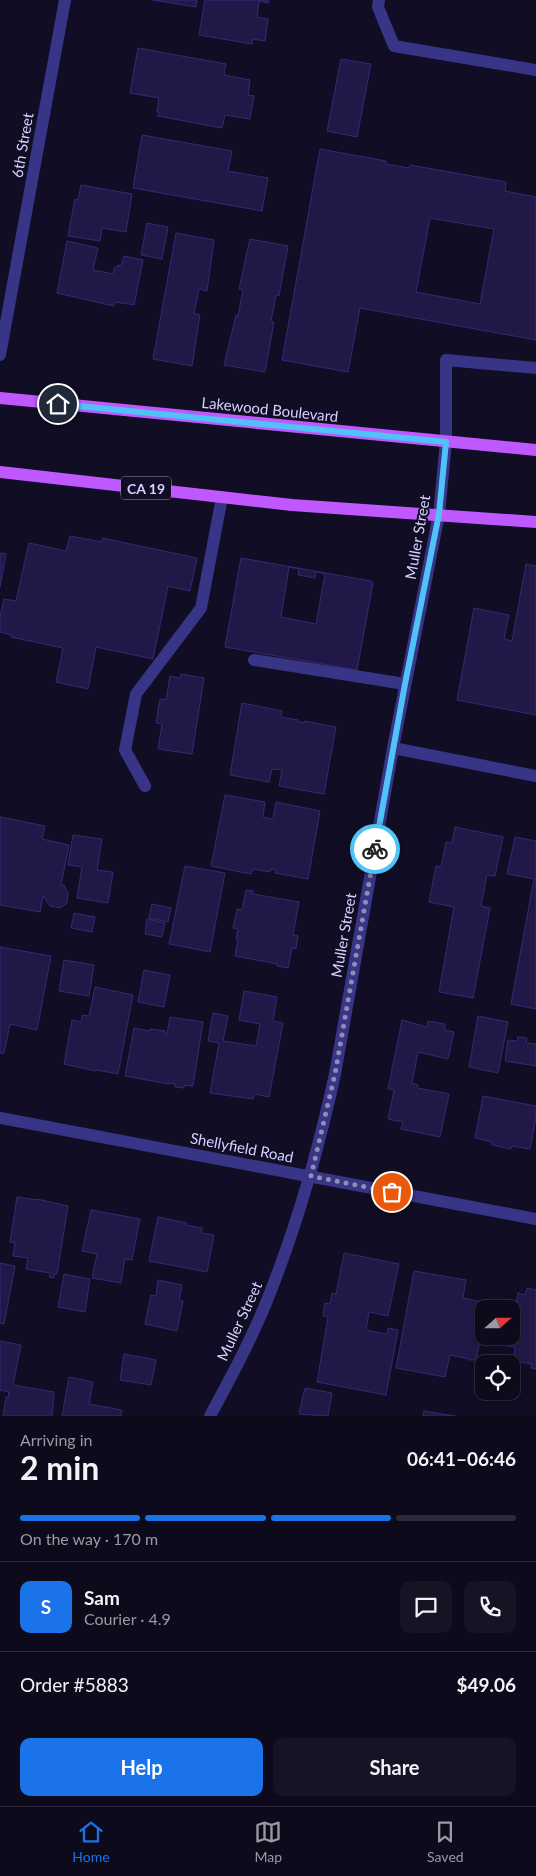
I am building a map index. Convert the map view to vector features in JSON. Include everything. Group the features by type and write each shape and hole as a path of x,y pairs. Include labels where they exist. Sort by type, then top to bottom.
{"main road":[{"name":"Lakewood Boulevard","path":"0,398 536,450"},
{"name":"CA 19","path":"0,472 292,504 536,522"}],"street":[{"name":"6th Street","path":"0,355 65,0"},
{"path":"379,0 378,7 394,46 536,70"},
{"name":"Muller Street","path":"210,1416 265,1305 282,1261 311,1176 335,1074 393,748 439,514 446,442 446,360 536,368"},
{"path":"145,786 126,750 136,694 201,608 222,497"},
{"path":"254,660 405,684"},
{"path":"393,748 536,776"},
{"name":"Shellyfield Road","path":"0,1118 536,1219"}],"building":[{"path":"153,0 197,0 196,7"},
{"path":"205,0 269,0 268,3 259,1 257,17 268,19 265,41 253,39 252,44 199,35"},
{"path":"138,48 226,64 224,75 250,80 248,95 254,96 250,119 225,115 222,128 158,116 159,98 130,93"},
{"path":"341,59 371,64 357,137 327,131"},
{"path":"142,135 232,151 228,171 268,178 262,211 133,188"},
{"path":"320,149 386,161 386,164 409,168 410,165 506,182 505,191 536,197 536,340 360,308 348,372 282,360","holes":["430,218 494,229 480,304 416,292"]},
{"path":"81,185 132,194 126,232 102,228 100,241 68,236 75,199 78,200"},
{"path":"147,223 168,227 162,259 141,255"},
{"path":"176,233 214,240 207,291 199,289 194,314 200,315 192,366 153,359"},
{"path":"250,239 288,246 279,296 276,295 271,321 274,322 265,372 224,365 236,315 238,316 243,290 239,289"},
{"path":"67,241 98,248 93,270 113,274 114,269 118,265 121,266 124,256 143,260 134,305 115,302 114,306 57,293"},
{"path":"70,536 102,542 102,538 197,558 190,591 168,586 153,659 96,647 88,689 56,682 63,648 11,637 11,635 0,632 0,617 4,599 16,601 29,543 66,551"},
{"path":"0,553 6,554 0,587"},
{"path":"241,558 371,581 373,583 357,670 225,647","holes":["289,567 299,569 298,575 315,578 316,572 325,574 316,624 281,617"]},
{"path":"526,564 536,566 536,715 457,700 474,608 509,615 504,639 512,641"},
{"path":"181,674 204,678 192,754 158,749 162,724 156,723 160,699 166,700 170,676 180,678"},
{"path":"242,703 282,711 281,717 298,720 298,722 304,723 304,721 336,727 324,794 279,786 282,770 272,769 269,782 230,775"},
{"path":"225,795 265,802 263,817 273,819 276,802 320,811 308,879 275,873 276,870 271,869 270,872 253,869 251,874 211,866"},
{"path":"0,817 45,826 42,839 69,845 61,885 64,885 68,893 67,903 60,908 50,906 43,896 40,912 0,905"},
{"path":"455,827 503,837 495,876 487,875 481,906 490,908 473,998 439,992 454,907 429,902 436,866 441,867 446,842 452,843"},
{"path":"73,835 102,839 97,870 113,872 108,903 77,898 82,867 68,865"},
{"path":"515,837 536,841 536,1009 511,1004 534,879 507,874"},
{"path":"185,866 225,873 210,952 169,944"},
{"path":"246,890 253,891 253,894 299,902 293,935 298,936 296,949 292,948 288,968 277,966 278,964 235,956 238,929 233,928 237,909 242,910"},
{"path":"152,904 171,908 168,922 149,918"},
{"path":"74,913 95,917 92,932 71,928"},
{"path":"147,919 165,923 162,937 145,934"},
{"path":"0,947 51,956 37,1030 10,1024 4,1053 0,1053"},
{"path":"64,960 94,965 89,996 59,991"},
{"path":"144,970 170,975 164,1007 138,1002"},
{"path":"95,987 133,995 118,1074 64,1064 72,1020 81,1022 82,1015 89,1016"},
{"path":"244,991 277,997 273,1021 283,1023 269,1097 254,1094 253,1099 210,1093 219,1043 208,1041 213,1013 228,1016 223,1041 256,1046 260,1024 239,1020"},
{"path":"478,1016 508,1022 498,1073 469,1067"},
{"path":"170,1017 203,1022 193,1086 175,1087 175,1084 125,1076 134,1028 165,1031 164,1034 167,1034"},
{"path":"402,1020 427,1027 428,1021 445,1024 445,1030 454,1032 448,1059 418,1052 412,1083 418,1085 418,1088 449,1094 440,1137 401,1129 403,1122 388,1119 394,1090 388,1089"},
{"path":"518,1037 527,1038 526,1043 536,1044 536,1066 505,1061 508,1040 517,1041"},
{"path":"483,1096 536,1106 536,1117 530,1149 512,1146 511,1149 492,1145 492,1142 475,1138"},
{"path":"17,1197 37,1199 68,1206 57,1274 54,1274 54,1278 49,1277 50,1273 26,1269 28,1258 13,1256 15,1243 10,1242"},
{"path":"91,1210 140,1219 132,1260 125,1259 121,1283 92,1278 97,1254 82,1251"},
{"path":"158,1217 187,1223 186,1225 202,1228 201,1233 214,1235 207,1272 149,1261"},
{"path":"344,1253 399,1264 388,1316 369,1312 366,1330 387,1334 388,1328 398,1330 386,1395 317,1382 328,1317 323,1316 325,1303 330,1304 332,1293 336,1294"},
{"path":"0,1263 15,1266 4,1324 0,1323"},
{"path":"414,1271 466,1280 463,1298 475,1300 475,1345 479,1345 475,1360 450,1355 445,1377 396,1368"},
{"path":"64,1274 90,1279 85,1312 58,1307"},
{"path":"158,1280 182,1285 179,1300 183,1301 177,1331 145,1324 151,1295 156,1296"},
{"path":"527,1288 536,1290 536,1369 531,1368 532,1364 520,1362 520,1355 514,1355 515,1347 508,1346 520,1345 520,1300 517,1300 518,1293 525,1295"},
{"path":"0,1341 21,1345 13,1385 54,1392 52,1416 3,1416 6,1397 8,1398 9,1392 0,1390"},
{"path":"124,1354 156,1360 151,1385 120,1380"},
{"path":"69,1377 93,1382 89,1404 122,1410 121,1416 62,1416"},
{"path":"305,1388 332,1393 328,1416 299,1414"},
{"path":"424,1411 455,1416 423,1416"}],"way so far":[{"path":"375,849 335,1074 311,1176 392,1192"}],"route":[{"path":"58,404 446,442 439,514 375,849"}]}
